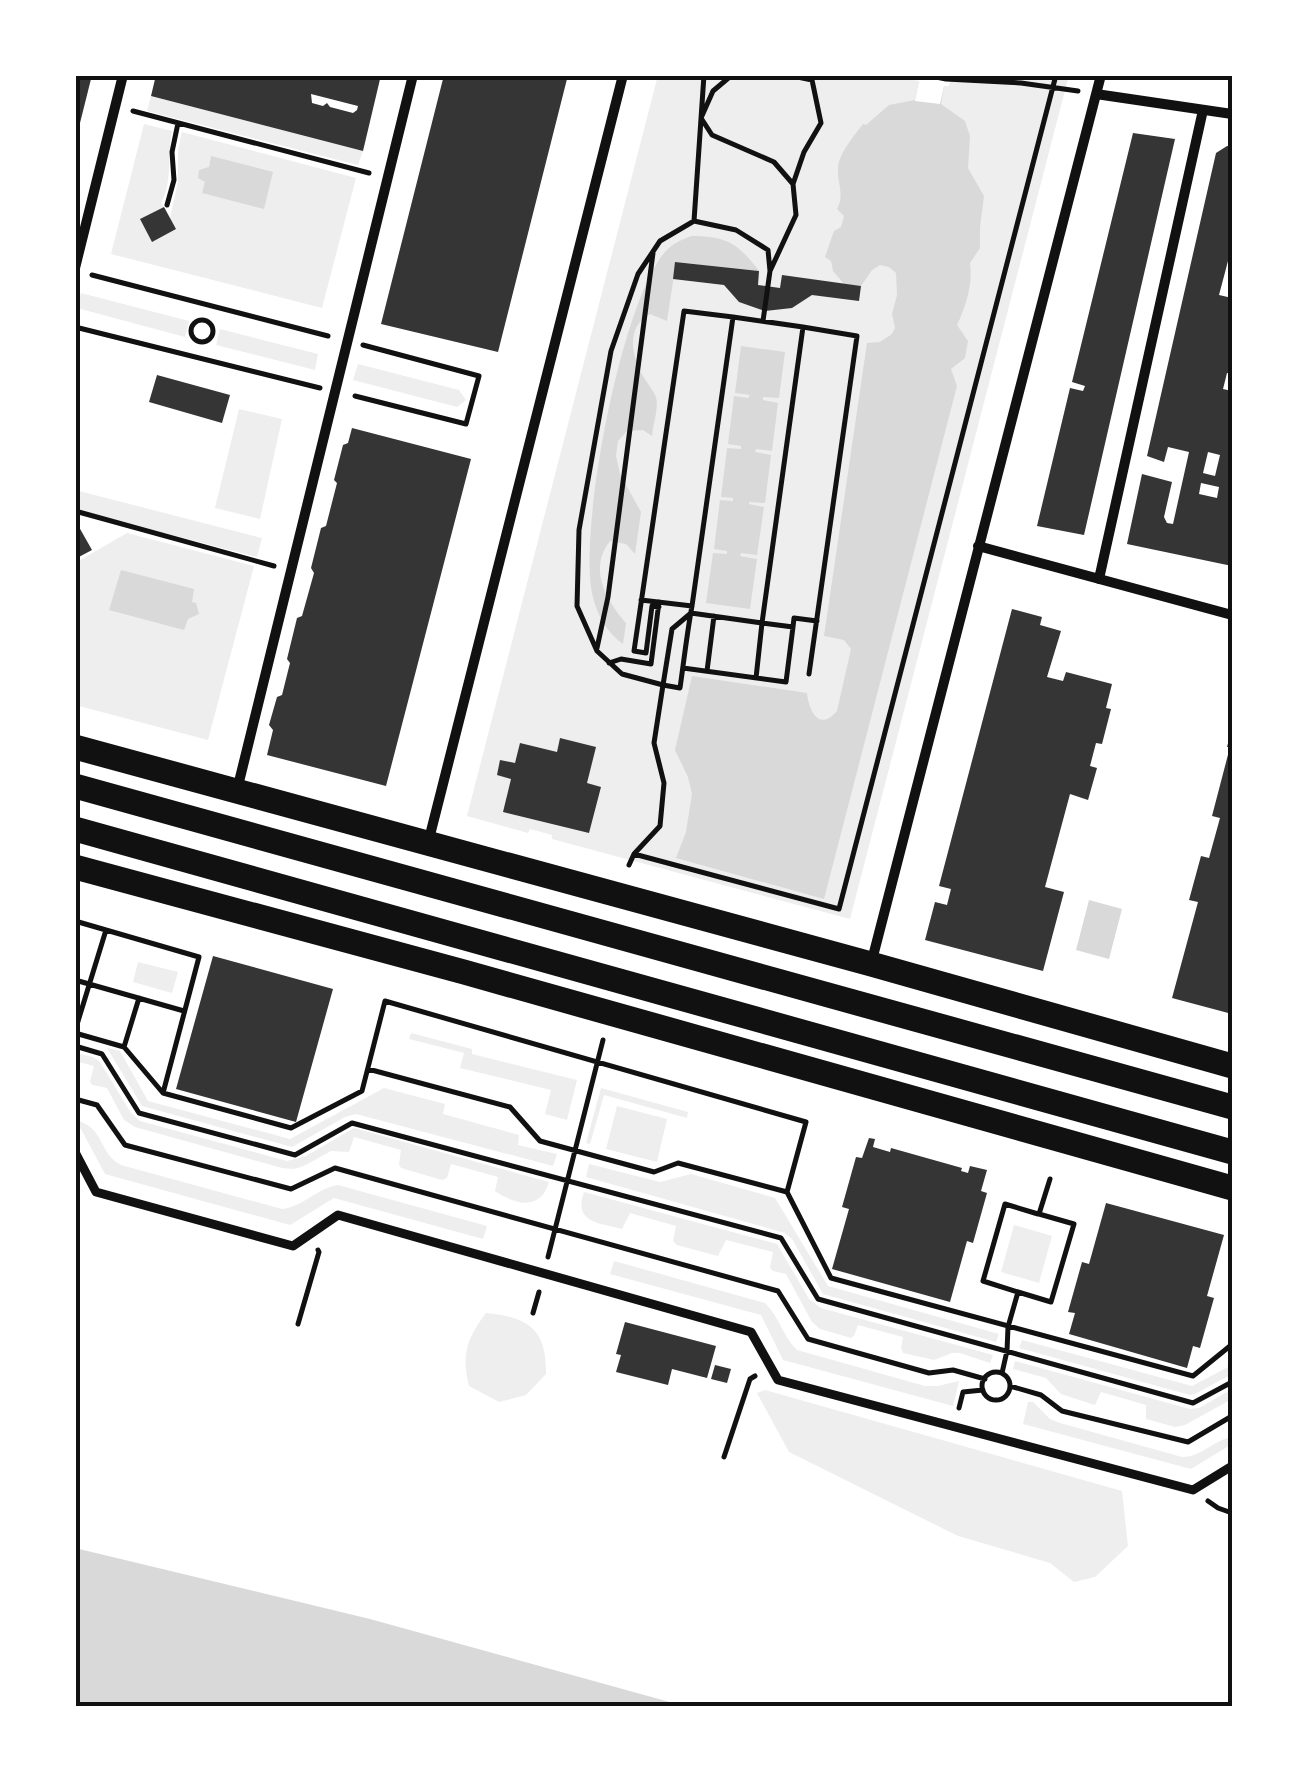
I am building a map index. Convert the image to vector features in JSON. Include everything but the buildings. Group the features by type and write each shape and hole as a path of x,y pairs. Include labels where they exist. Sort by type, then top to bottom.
{"main road":[{"path":"75,747 1232,1066"},
{"path":"75,786 1232,1107"},
{"path":"75,830 1232,1152"},
{"path":"75,867 1232,1188"}],"street":[{"path":"75,269 124,75"},
{"path":"236,791 413,75"},
{"path":"428,842 623,75"},
{"path":"871,964 1101,75"},
{"path":"1096,94 1232,114"},
{"path":"1099,579 1202,110"},
{"path":"978,546 1232,615"},
{"path":"75,1152 96,1192 293,1246 338,1215 751,1332 778,1380 1193,1490 1232,1466"}],"path":[{"path":"694,221 704,75"},
{"path":"701,118 713,91 732,75"},
{"path":"770,271 796,215 793,184 804,152 821,123 812,80 788,75"},
{"path":"926,75 1096,94"},
{"path":"634,854 839,910 1056,75"},
{"path":"116,107 388,176"},
{"path":"701,118 712,135 774,162 793,184"},
{"path":"167,205 174,180 172,152 178,123"},
{"path":"733,317 680,688 622,674 597,650 576,606 579,530 612,351 638,274 660,241 694,221 736,230 768,250 770,271 763,321"},
{"path":"597,650 616,542 654,251"},
{"path":"75,269 479,376 466,424 75,327"},
{"path":"204,320 208,305"},
{"path":"659,604 652,606 646,653 634,651 684,310 858,336 809,674"},
{"path":"198,320 204,320 212,327 212,335 209,340 198,341 191,333 192,327 198,320"},
{"path":"756,678 803,328"},
{"path":"194,357 198,341"},
{"path":"75,510 292,570"},
{"path":"642,600 714,616 793,627"},
{"path":"609,663 622,660 651,664 659,604"},
{"path":"629,866 634,854 660,826 664,782 654,743 672,630 691,610"},
{"path":"707,671 714,616"},
{"path":"683,668 786,682 794,618 818,621"},
{"path":"75,921 199,957 163,1093"},
{"path":"106,930 75,1032 124,1047 163,1093 290,1128 362,1091 385,1001 806,1122 787,1192 831,1278 1193,1376 1231,1344"},
{"path":"75,980 184,1012"},
{"path":"124,1047 140,998"},
{"path":"533,1313 610,1013"},
{"path":"75,1046 102,1054 139,1113 295,1155 352,1122 781,1238 818,1299 1193,1403 1232,1382"},
{"path":"368,1069 510,1107 540,1141 654,1172 678,1163 787,1192"},
{"path":"75,1099 96,1105 125,1145 292,1189 334,1168 778,1290 808,1339 929,1373 953,1370 984,1379 995,1372 1002,1374 1010,1386 1006,1396 990,1398 983,1390 984,1379"},
{"path":"1040,1214 1050,1179"},
{"path":"1005,1204 1040,1214 1074,1224 1052,1302 983,1281 1005,1204"},
{"path":"298,1324 319,1252 307,1236"},
{"path":"1002,1374 1008,1327 1018,1292"},
{"path":"724,1457 750,1378 770,1367"},
{"path":"1010,1386 1041,1395 1062,1410 1188,1442 1232,1416"},
{"path":"955,1428 963,1392 983,1390"}],"shaded area":[{"path":"658,75 1069,75 850,919 552,839 552,835 530,829 528,833 467,816"},
{"path":"920,75 946,75 941,104 965,121 970,136 968,168 984,196 980,248 970,263 968,295 957,325 968,341 965,358 951,369 957,386 824,899 676,858 686,832 692,794 675,750 692,676 807,693 813,712 820,719 825,720 837,711 851,649 844,640 824,636 867,343 880,342 892,334 897,295 896,273 889,267 880,265 872,270 861,286 844,284 825,257 844,216 837,209 841,194 838,168 844,151 863,124 889,105 915,100"},
{"path":"151,96 363,151 358,165 147,111"},
{"path":"144,124 172,131 167,186 161,203 164,207 140,219 170,218 182,132 356,178 322,308 111,254"},
{"path":"211,156 273,172 264,209 202,193 205,182 198,178 199,170 209,167"},
{"path":"691,236 730,243 759,271 676,262 667,321 650,314 634,334 636,359 656,397 652,436 643,430 627,431 618,441 620,474 641,512 635,554 626,544 610,541 600,562 606,594 626,623 623,644 603,622 592,593 592,519 598,470 607,417 633,318 665,252"},
{"path":"81,293 189,321 185,337 77,308"},
{"path":"220,329 318,354 315,370 216,345"},
{"path":"741,346 785,352 779,398 763,397 778,403 772,451 755,452 771,455 765,503 749,502 764,507 757,555 740,556 757,559 750,609 706,603 713,553 727,554 714,549 720,500 733,501 721,497 727,448 741,449 728,444 734,396 750,395 735,393"},
{"path":"358,364 459,390 466,400 457,407 353,380"},
{"path":"239,409 282,419 260,519 215,508"},
{"path":"75,490 262,538 257,557 75,510"},
{"path":"127,533 254,566 208,740 75,705 75,563"},
{"path":"121,570 194,589 192,602 199,614 188,619 184,630 109,610"},
{"path":"1089,900 1122,909 1109,959 1076,950"},
{"path":"138,962 178,972 172,993 133,982"},
{"path":"411,1033 472,1049 472,1054 577,1080 567,1120 545,1114 551,1090 460,1068 464,1053 409,1039"},
{"path":"107,1048 120,1051 148,1101 290,1139 384,1088 445,1104 443,1114 519,1135 518,1145 557,1154 553,1166 356,1114 292,1147 142,1106"},
{"path":"75,1053 100,1062 140,1121 287,1161 306,1156 354,1128 549,1182 540,1198 519,1202 495,1191 498,1177 451,1164 447,1178 442,1180 401,1168 401,1150 354,1137 349,1152 331,1151 304,1166 282,1168 135,1127 124,1120 107,1088 92,1085 94,1066 75,1061"},
{"path":"601,1088 688,1112 687,1118 604,1095 590,1144 586,1143"},
{"path":"617,1106 667,1119 657,1162 606,1149"},
{"path":"75,1120 92,1128 108,1154 121,1165 282,1209 338,1185 487,1226 483,1239 334,1198 290,1225 105,1174 81,1129 75,1127"},
{"path":"589,1164 660,1182 691,1174 775,1198 828,1286 999,1334 996,1342 823,1294 785,1233 586,1177"},
{"path":"584,1192 777,1244 809,1299 821,1308 993,1355 990,1363 960,1353 934,1360 903,1353 903,1337 858,1325 851,1338 820,1329 812,1322 786,1274 770,1268 773,1252 726,1240 718,1256 677,1245 673,1241 676,1226 630,1213 622,1229 597,1223 582,1210"},
{"path":"1014,1225 1052,1236 1039,1283 1001,1272"},
{"path":"614,1261 765,1303 797,1350 925,1386 959,1381 953,1406 783,1360 761,1315 610,1274"},
{"path":"486,1313 524,1322 539,1336 546,1374 526,1395 499,1402 469,1386 467,1347"},
{"path":"1022,1340 1192,1386 1232,1365 1232,1374 1190,1395 1019,1348"},
{"path":"1015,1361 1190,1409 1232,1389 1232,1399 1175,1427 1146,1419 1146,1405 1101,1392 1095,1405 1061,1394 1046,1378 1013,1369"},
{"path":"765,1390 1122,1491 1128,1546 1095,1577 1074,1582 1050,1563 958,1536 789,1452 757,1393"},
{"path":"1028,1402 1060,1423 1182,1457 1232,1437 1232,1444 1191,1469 1023,1424"},
{"path":"75,1548 370,1619 684,1706 75,1706"}],"pier":[{"path":"915,75 951,75 940,104 915,101 919,81 914,80"}]}
